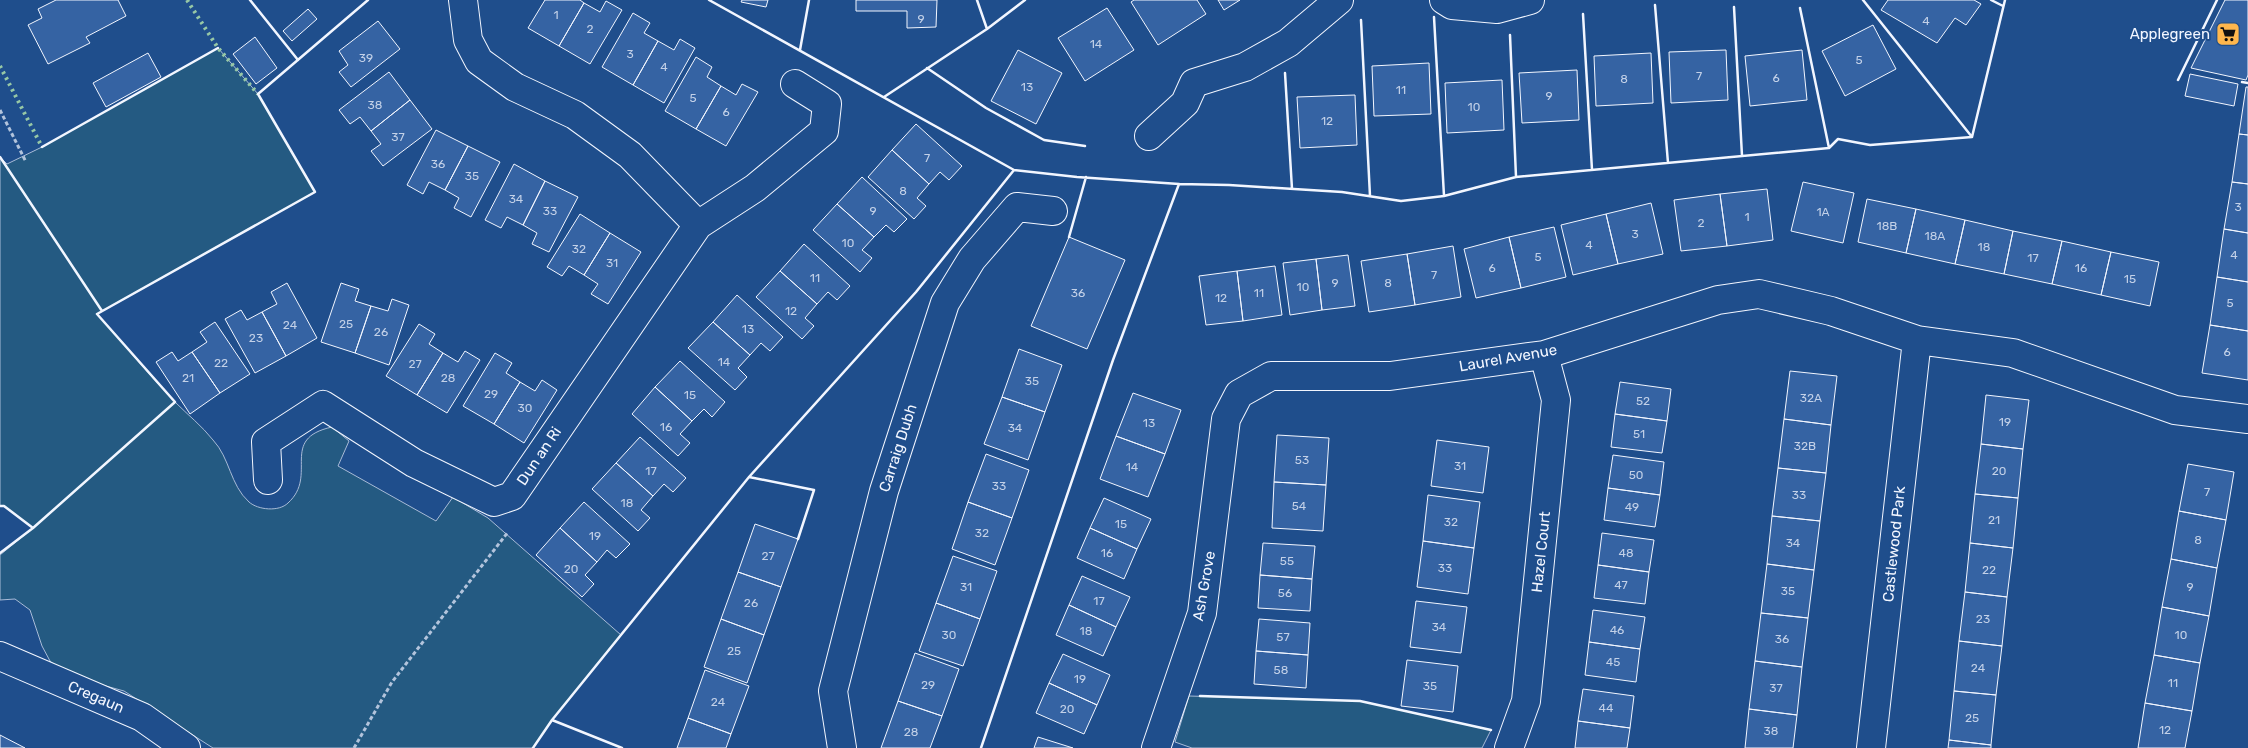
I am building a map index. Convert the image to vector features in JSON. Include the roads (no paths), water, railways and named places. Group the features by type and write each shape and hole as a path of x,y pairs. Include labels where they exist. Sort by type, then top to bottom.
{"street":[{"path":"463,0 468,40 479,60 515,87 575,115 630,155 698,225"},
{"path":"1149,136 1185,103 1194,83 1245,67 1288,43 1339,0"},
{"path":"1444,0 1452,5 1497,9 1530,0"},
{"name":"Dun an Ri","path":"268,480 266,442 324,405 414,463 458,485 494,502 512,496 698,225 755,188 824,131 827,104 795,84"},
{"name":"Carraig Dubh","path":"842,748 833,691 884,491 945,303 972,259 1017,206 1053,211"},
{"name":"Laurel Avenue","path":"1226,419 1239,394 1271,376 1390,376 1544,355 1718,300 1759,294 1831,311 1918,340"},
{"path":"1918,340 2013,354 2175,410 2248,419"},
{"name":"Castlewood Park","path":"1871,748 1918,340"},
{"name":"Hazel Court","path":"1509,748 1526,700 1556,400 1544,355"},
{"name":"Ash Grove","path":"1156,748 1202,614 1226,419"},
{"name":"Cregaun","path":"0,656 142,717 186,748"}],"place":[{"name":"Applegreen","path":"2228,34"}]}
